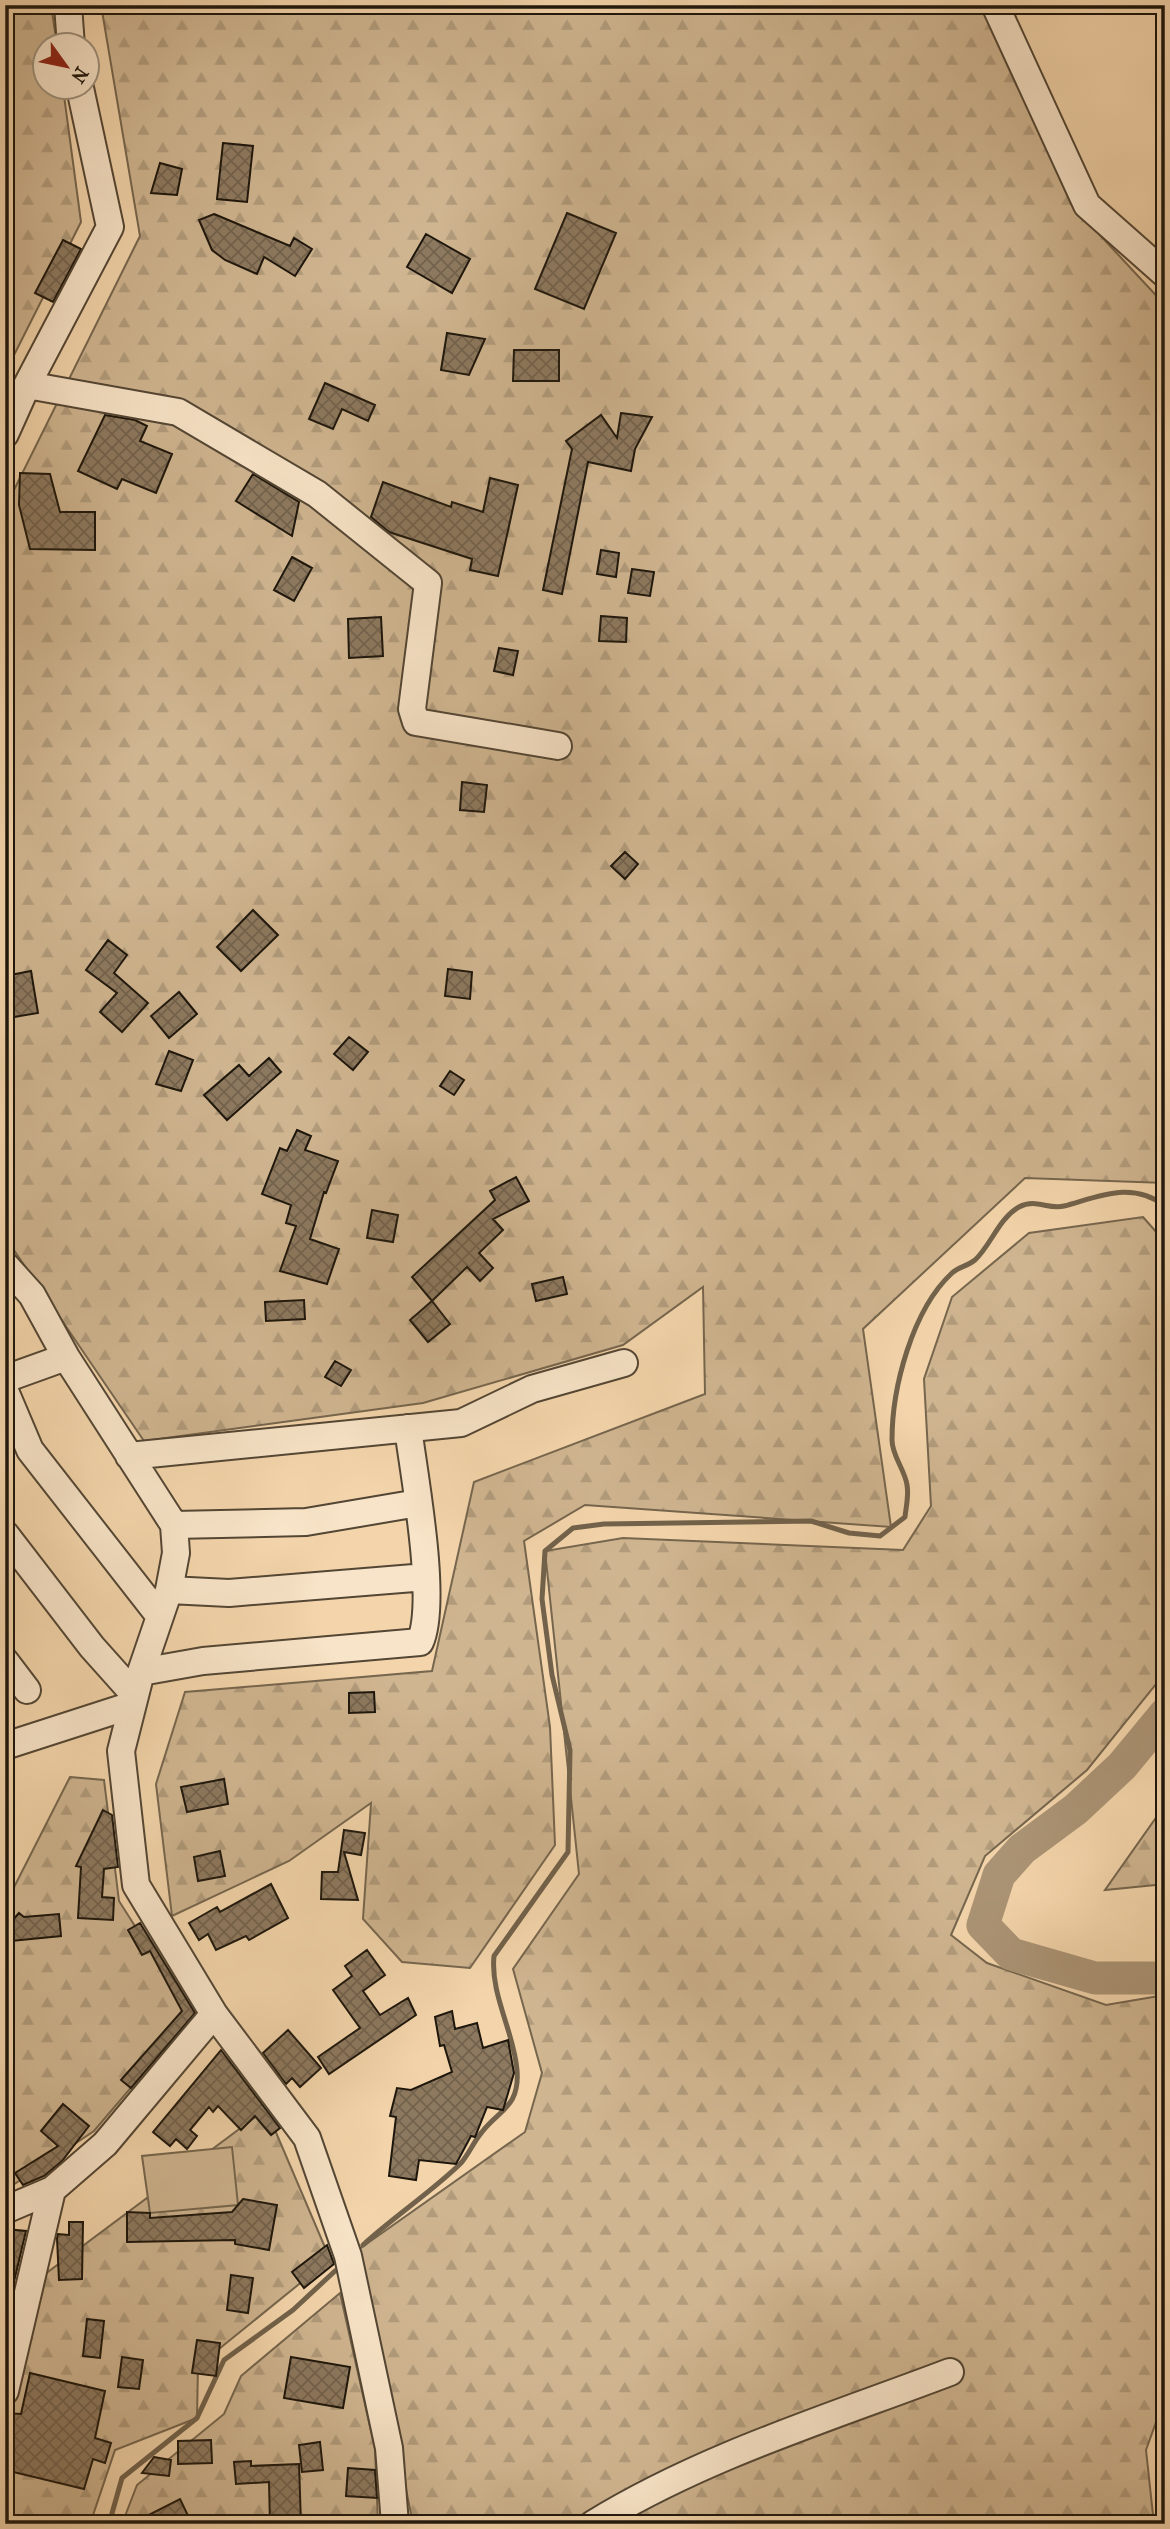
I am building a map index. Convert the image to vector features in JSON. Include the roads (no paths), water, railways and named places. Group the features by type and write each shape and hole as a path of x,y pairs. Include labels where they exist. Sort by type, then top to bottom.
{"street":[{"path":"68,5 70,32"},
{"path":"995,5 1087,205 1165,274"},
{"path":"5,434 27,385 110,227 83,102"},
{"path":"27,385 178,412 317,494 428,583 412,709 416,722 558,746"},
{"path":"5,1265 32,1295 66,1357 174,1525 176,1553 136,1690 121,1760 136,1885 214,2014 307,2138 348,2256 389,2448 395,2524"},
{"path":"5,1379 66,1357"},
{"path":"129,1456 461,1423 532,1389 624,1363"},
{"path":"5,1391 30,1450 163,1602"},
{"path":"5,1746 11,1746 204,1661 420,1642 424,1632 426,1577 408,1428"},
{"path":"174,1525 306,1522 418,1503"},
{"path":"5,1534 92,1647 136,1690"},
{"path":"163,1602 229,1593 426,1577"},
{"path":"5,1661 27,1690"},
{"path":"5,2210 52,2190 105,2144 214,2014"},
{"path":"5,2389 52,2190"},
{"path":"593,2524 639,2496 742,2449 950,2372"}],"waterway":[{"path":"363,2245 461,2163 479,2136 507,2107 515,2092 515,2056 495,1984 494,1956 568,1852 570,1750 552,1675 542,1599 545,1551 573,1528 604,1524 811,1521 849,1533 880,1536 905,1517 907,1485 892,1440 896,1397 900,1374 915,1328 938,1289 954,1271 975,1260 1006,1218 1019,1207 1031,1204 1058,1207 1128,1192 1153,1198 1165,1206"},
{"path":"1165,1714 1122,1766 1076,1809 1022,1849 999,1875 983,1925 1011,1954 1095,1978 1165,1978"},
{"path":"109,2524 122,2478 197,2418 224,2360 293,2310 335,2271"}]}
